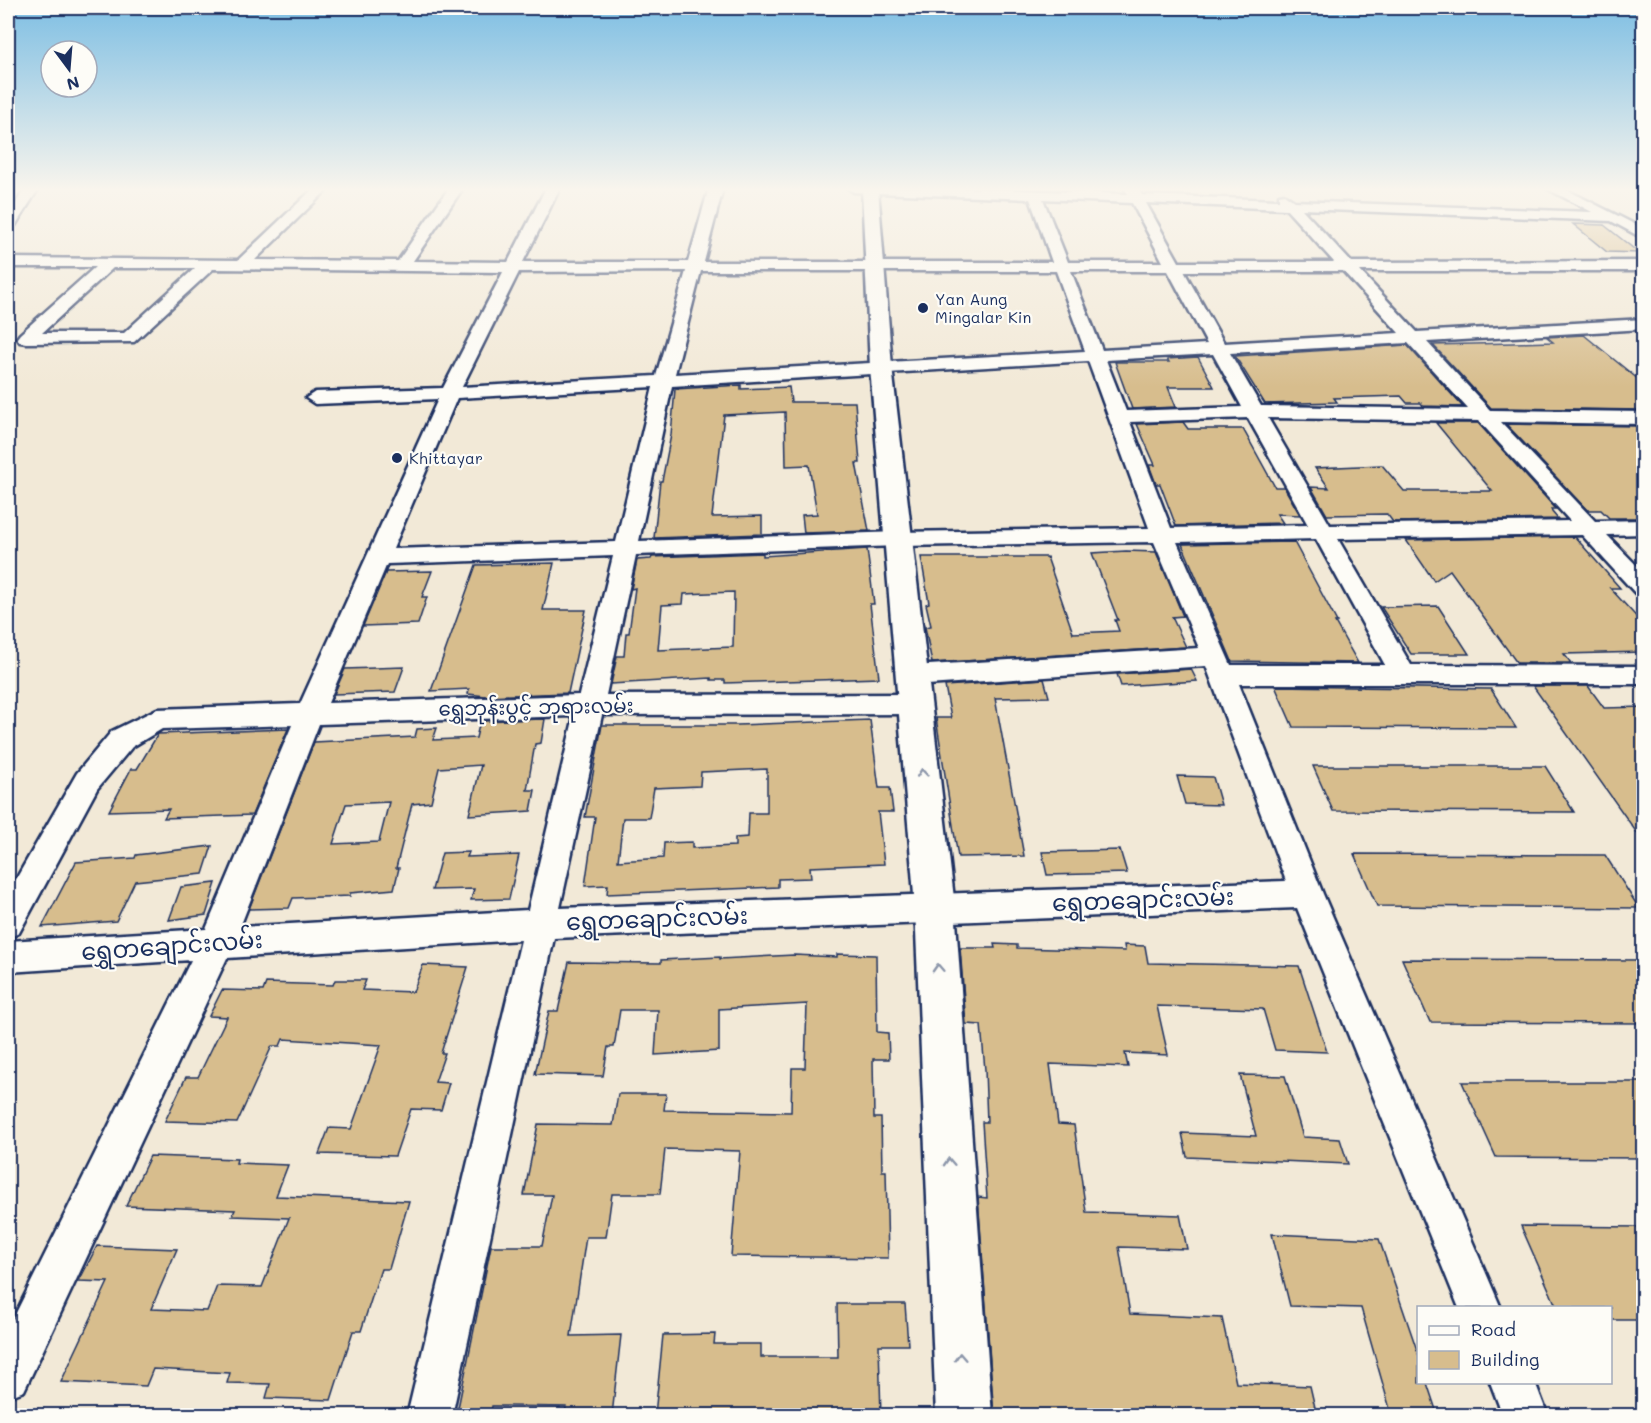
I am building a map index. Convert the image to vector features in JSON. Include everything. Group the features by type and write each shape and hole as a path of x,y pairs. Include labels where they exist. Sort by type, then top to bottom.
{"street":[{"path":"242,265 253,254"},
{"path":"402,266 410,254"},
{"path":"8,1375 216,943 310,713 450,393 519,254"},
{"path":"429,1416 592,705 663,381 698,254"},
{"path":"873,254 881,367 935,907 964,1416"},
{"path":"1058,254 1162,534 1218,665 1307,894 1479,1306"},
{"path":"1166,254 1218,348 1325,530 1403,673"},
{"path":"1335,254 1644,588"},
{"path":"8,262 107,265 512,267 1644,266"},
{"path":"107,265 26,338 128,338 209,264"},
{"path":"315,398 450,393 1644,324"},
{"path":"1119,417 1255,412 1644,418"},
{"path":"380,557 898,539 1644,526"},
{"name":"ရွှေဘုန်းပွင့် ဘုရားလမ်း","path":"8,923 87,781 122,739 157,719 592,705 914,690 1218,665 1403,673 1644,675"},
{"name":"ရွှေတချောင်းလမ်း","path":"8,956 540,924 1307,894"},
{"path":"1512,1384 1526,1416"}],"building":[{"path":"1584,335 1644,384 1644,410 1491,408 1433,345 1553,342 1547,337"},
{"path":"1407,345 1463,407 1423,406 1421,403 1407,403 1401,396 1334,398 1337,402 1265,404 1235,356"},
{"path":"1198,357 1214,387 1168,387 1176,407 1132,409 1115,362 1169,362 1167,359"},
{"path":"741,385 741,389 789,387 791,402 855,402 860,463 856,463 869,531 804,533 802,515 817,514 809,465 786,466 785,412 724,415 712,517 762,516 762,534 654,538 660,481 662,481 671,435 675,389"},
{"path":"1183,422 1188,429 1243,429 1275,487 1284,487 1300,515 1277,514 1283,523 1176,526 1160,484 1156,484 1149,465 1155,465 1137,424"},
{"path":"1436,423 1478,423 1556,509 1551,509 1558,519 1393,522 1387,514 1327,515 1311,487 1329,488 1315,468 1382,465 1404,491 1492,491"},
{"path":"1506,424 1644,426 1644,518 1609,518 1601,510 1587,510"},
{"path":"1575,537 1620,588 1610,588 1644,625 1644,652 1564,654 1571,663 1517,663 1450,570 1434,581 1406,540"},
{"path":"1294,542 1358,663 1232,661 1182,544"},
{"path":"867,549 874,604 870,604 879,678 725,683 725,680 711,680 711,678 611,684 617,656 624,656 626,633 629,633 635,588 631,589 637,560 652,557 763,553 763,556","holes":["734,592 733,647 658,650 662,605 683,604 684,594"]},
{"path":"1156,552 1183,616 1172,617 1186,647 932,663 925,627 931,626 921,557 1047,557 1073,633 1119,631 1115,620 1118,620 1092,553"},
{"path":"554,563 543,610 586,610 568,693 486,696 468,694 469,689 431,691 476,565"},
{"path":"432,571 422,597 427,597 418,624 363,626 386,572"},
{"path":"1438,606 1469,654 1411,654 1381,607"},
{"path":"404,667 395,692 334,694 345,669"},
{"path":"1191,669 1197,681 1121,686 1117,674"},
{"path":"1044,679 1049,697 995,698 1024,856 958,857 936,718 951,718 945,686"},
{"path":"1275,686 1491,689 1516,728 1293,727"},
{"path":"1533,686 1588,686 1604,708 1644,707 1644,843"},
{"path":"545,719 541,743 535,744 527,790 535,790 531,811 469,815 481,765 439,768 431,802 412,804 396,868 399,868 394,889 350,893 350,896 293,898 289,908 249,909 314,742 415,737 417,729 437,728 433,740 476,738 480,721","holes":["389,802 379,842 333,844 346,804"]},
{"path":"870,720 879,788 890,788 893,812 878,812 884,864 810,867 811,878 778,879 778,887 607,894 608,885 585,886 595,817 585,817 602,725 738,725","holes":["767,769 767,813 749,813 748,837 735,838 735,846 692,848 692,842 664,843 663,858 618,861 623,818 649,818 654,788 700,786 701,772"]},
{"path":"288,729 252,815 164,818 169,809 109,811 131,769 137,769 158,734"},
{"path":"1313,766 1545,766 1574,812 1333,811"},
{"path":"1177,776 1213,777 1221,805 1185,804"},
{"path":"212,846 203,874 135,881 116,921 42,927 76,862 135,858 136,855"},
{"path":"1120,850 1127,873 1047,875 1042,852"},
{"path":"469,852 467,857 519,855 509,899 471,900 474,889 432,890 442,853"},
{"path":"1354,854 1605,855 1639,908 1377,906"},
{"path":"216,883 206,915 169,920 181,887"},
{"path":"994,944 1017,945 1017,948 1125,951 1124,945 1145,946 1148,963 1299,966 1327,1052 1275,1050 1263,1009 1157,1006 1168,1055 1125,1053 1128,1067 1050,1064 1058,1124 1074,1125 1086,1212 1180,1215 1187,1249 1119,1247 1130,1314 1222,1318 1236,1383 1310,1386 1317,1416 994,1416 978,1197 987,1198 982,1122 987,1122 985,1070 981,1025 966,1024 960,948 995,948"},
{"path":"837,954 876,955 877,1032 888,1033 889,1059 873,1059 874,1118 881,1118 882,1171 886,1171 888,1258 731,1256 740,1151 665,1149 660,1194 612,1194 606,1237 586,1237 571,1336 621,1335 612,1415 565,1415 566,1407 492,1406 491,1413 457,1413 491,1246 542,1246 552,1195 524,1195 538,1124 613,1125 618,1094 666,1094 664,1110 791,1112 792,1068 805,1068 807,1004 719,1009 719,1051 655,1055 658,1010 620,1010 614,1047 608,1047 603,1076 535,1074 549,1011 558,1011 569,962 661,963 661,960 720,957 720,959 794,955 837,957"},
{"path":"1402,959 1644,960 1644,1023 1430,1022"},
{"path":"423,965 468,967 441,1053 445,1053 435,1082 449,1083 441,1110 411,1109 395,1156 319,1154 329,1128 351,1129 381,1045 283,1039 280,1046 272,1046 237,1123 165,1121 186,1077 198,1077 227,1017 209,1016 222,990 263,991 266,983 333,985 335,980 366,980 362,990 413,992"},
{"path":"1240,1075 1285,1076 1303,1137 1340,1139 1348,1164 1187,1157 1182,1133 1256,1136"},
{"path":"1462,1082 1644,1082 1644,1158 1496,1157"},
{"path":"150,1156 237,1159 236,1163 288,1165 276,1196 409,1201 389,1269 381,1269 361,1331 353,1331 331,1400 266,1398 270,1384 227,1383 230,1373 153,1369 146,1386 61,1382 108,1282 79,1281 97,1246 177,1249 151,1309 207,1311 217,1286 262,1287 289,1218 232,1216 235,1210 126,1206"},
{"path":"1521,1226 1644,1227 1644,1320 1612,1320 1612,1306 1556,1306"},
{"path":"1272,1234 1379,1239 1417,1350 1417,1384 1427,1384 1438,1416 1392,1416 1361,1308 1290,1306"},
{"path":"837,1304 905,1304 908,1345 879,1345 881,1416 655,1415 663,1335 715,1334 714,1344 761,1344 761,1357 838,1357"}],"place":[{"name":"Yan Aung Mingalar Kin","path":"923,308"},
{"name":"Khittayar","path":"397,458"}]}
